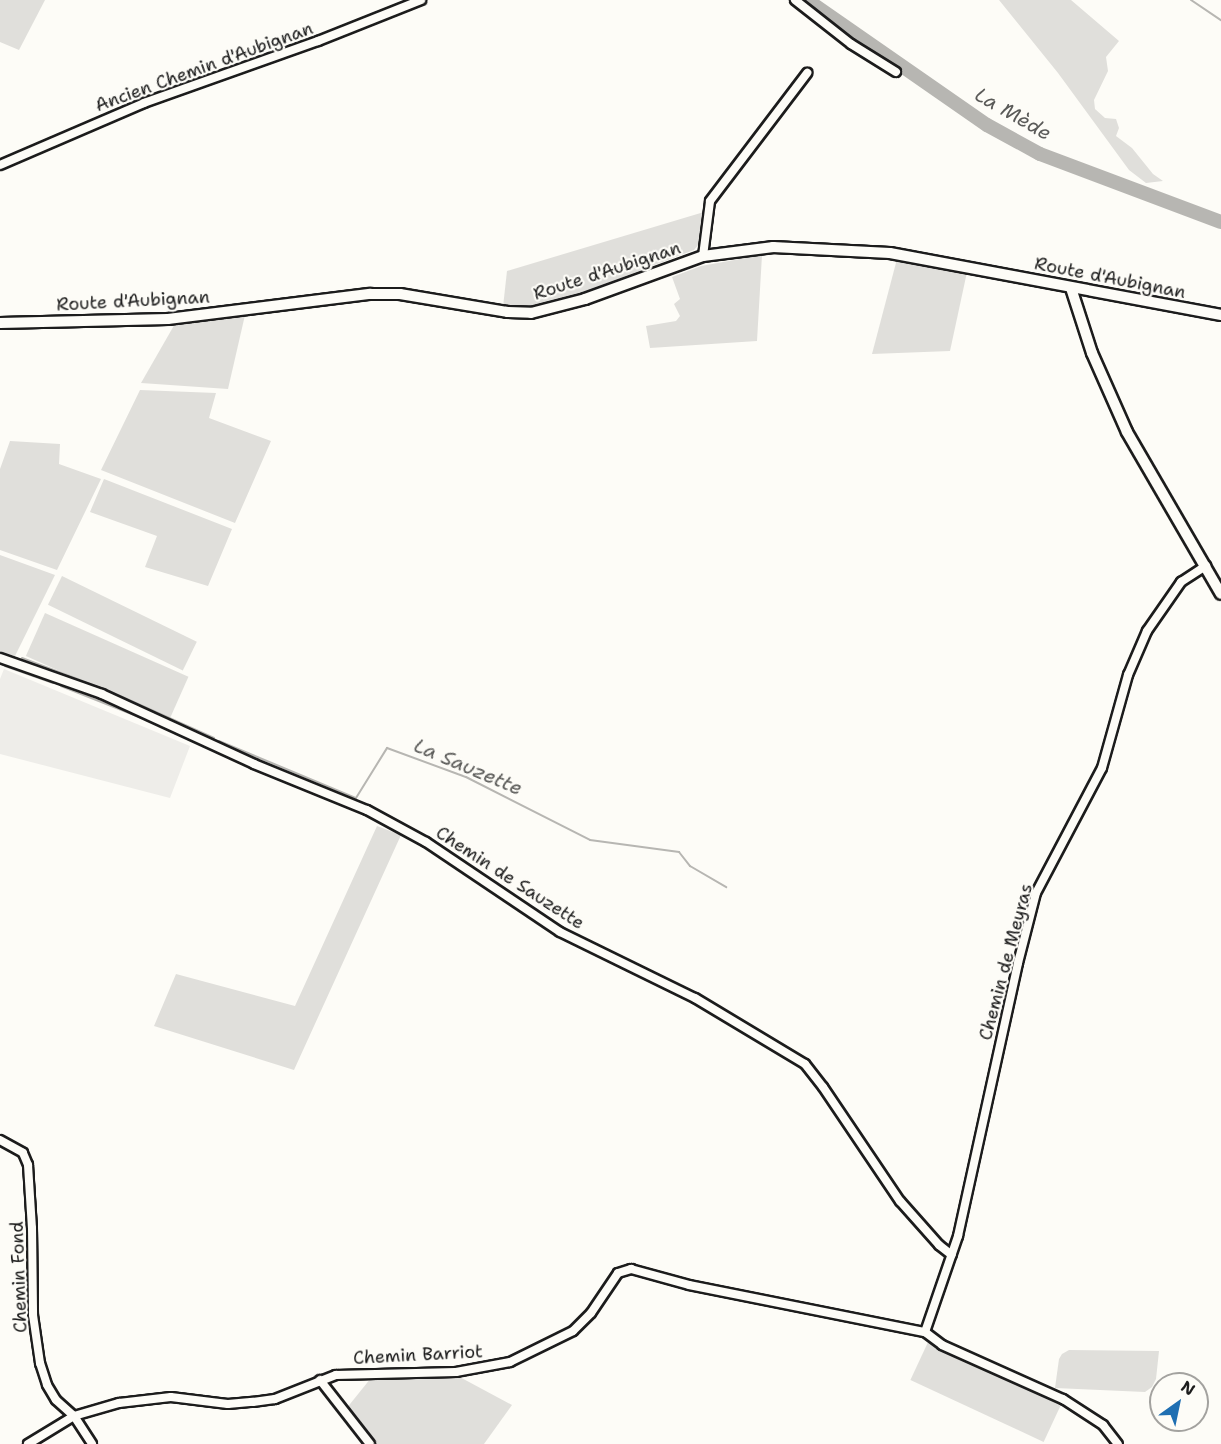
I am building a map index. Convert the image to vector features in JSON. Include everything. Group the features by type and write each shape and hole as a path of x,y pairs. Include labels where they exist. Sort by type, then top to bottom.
{"street":[{"name":"Ancien Chemin d'Aubignan","path":"0,165 144,102 318,41 421,0"},
{"path":"795,0 851,44 896,72"},
{"path":"704,256 710,201 807,72"},
{"name":"Route d'Aubignan","path":"0,324 168,319 370,294 411,295 508,312 531,313 576,302 704,256 773,247 890,253 1221,315"},
{"path":"1071,288 1092,353 1127,432 1221,594"},
{"name":"Chemin de Meyras","path":"925,1332 952,1255 1036,893 1102,768 1128,675 1147,631 1181,582 1206,566"},
{"name":"Chemin de Sauzette","path":"0,658 102,694 254,764 375,814 454,860 560,932 694,998 795,1058 805,1065 823,1087 900,1201 939,1245 952,1255"},
{"name":"Chemin Fond","path":"0,1140 23,1153 28,1165 32,1228 33,1315 40,1363 47,1385 56,1401 75,1416 92,1444"},
{"name":"Chemin Barriot","path":"28,1444 75,1416 119,1403 171,1397 228,1404 253,1402 275,1399 336,1375 456,1372 510,1362 573,1331 591,1313 618,1273 631,1269 689,1285 925,1332"},
{"path":"925,1332 942,1345 1063,1399 1103,1425 1118,1444"},
{"path":"320,1380 370,1444"}],"shaded area":[{"path":"0,0 45,0 19,50 0,42"},
{"path":"999,0 1071,0 1119,41 1106,57 1108,71 1094,100 1095,109 1105,118 1116,119 1119,128 1116,136 1132,148 1153,174 1163,181 1146,183 1129,170 1058,73"},
{"path":"704,212 700,243 694,250 571,297 533,306 503,307 507,271"},
{"path":"762,255 757,341 650,348 646,326 676,321 680,316 674,304 680,299 672,277 701,266"},
{"path":"897,259 967,272 950,351 872,354"},
{"path":"245,315 228,389 141,383 176,322"},
{"path":"140,390 216,393 209,418 271,441 235,523 101,470"},
{"path":"10,441 60,444 59,464 101,479 57,570 0,550 0,469"},
{"path":"104,479 232,529 208,586 145,567 157,536 90,512"},
{"path":"0,555 55,575 15,656 0,652"},
{"path":"62,576 197,642 183,671 48,605"},
{"path":"45,613 188,677 169,720 26,656"},
{"path":"4,669 190,746 170,798 0,754 0,679"},
{"path":"377,826 401,835 294,1070 154,1026 176,974 295,1006"},
{"path":"929,1340 1062,1402 1044,1442 910,1380"},
{"path":"1069,1350 1159,1351 1157,1372 1149,1372 1149,1389 1145,1392 1055,1388 1059,1359"},
{"path":"456,1375 512,1405 484,1444 374,1444 346,1409 371,1378"}],"waterway":[{"name":"La Mède","path":"807,0 987,125 1040,154 1221,222"},
{"path":"1191,0 1221,20"},
{"path":"22,658 109,691 214,738"},
{"name":"La Sauzette","path":"5,666 53,683"},
{"name":"La Sauzette","path":"61,686 174,731"},
{"name":"La Sauzette","path":"219,741 356,798 387,748 466,777 590,840 679,852 690,866 726,887"}]}
